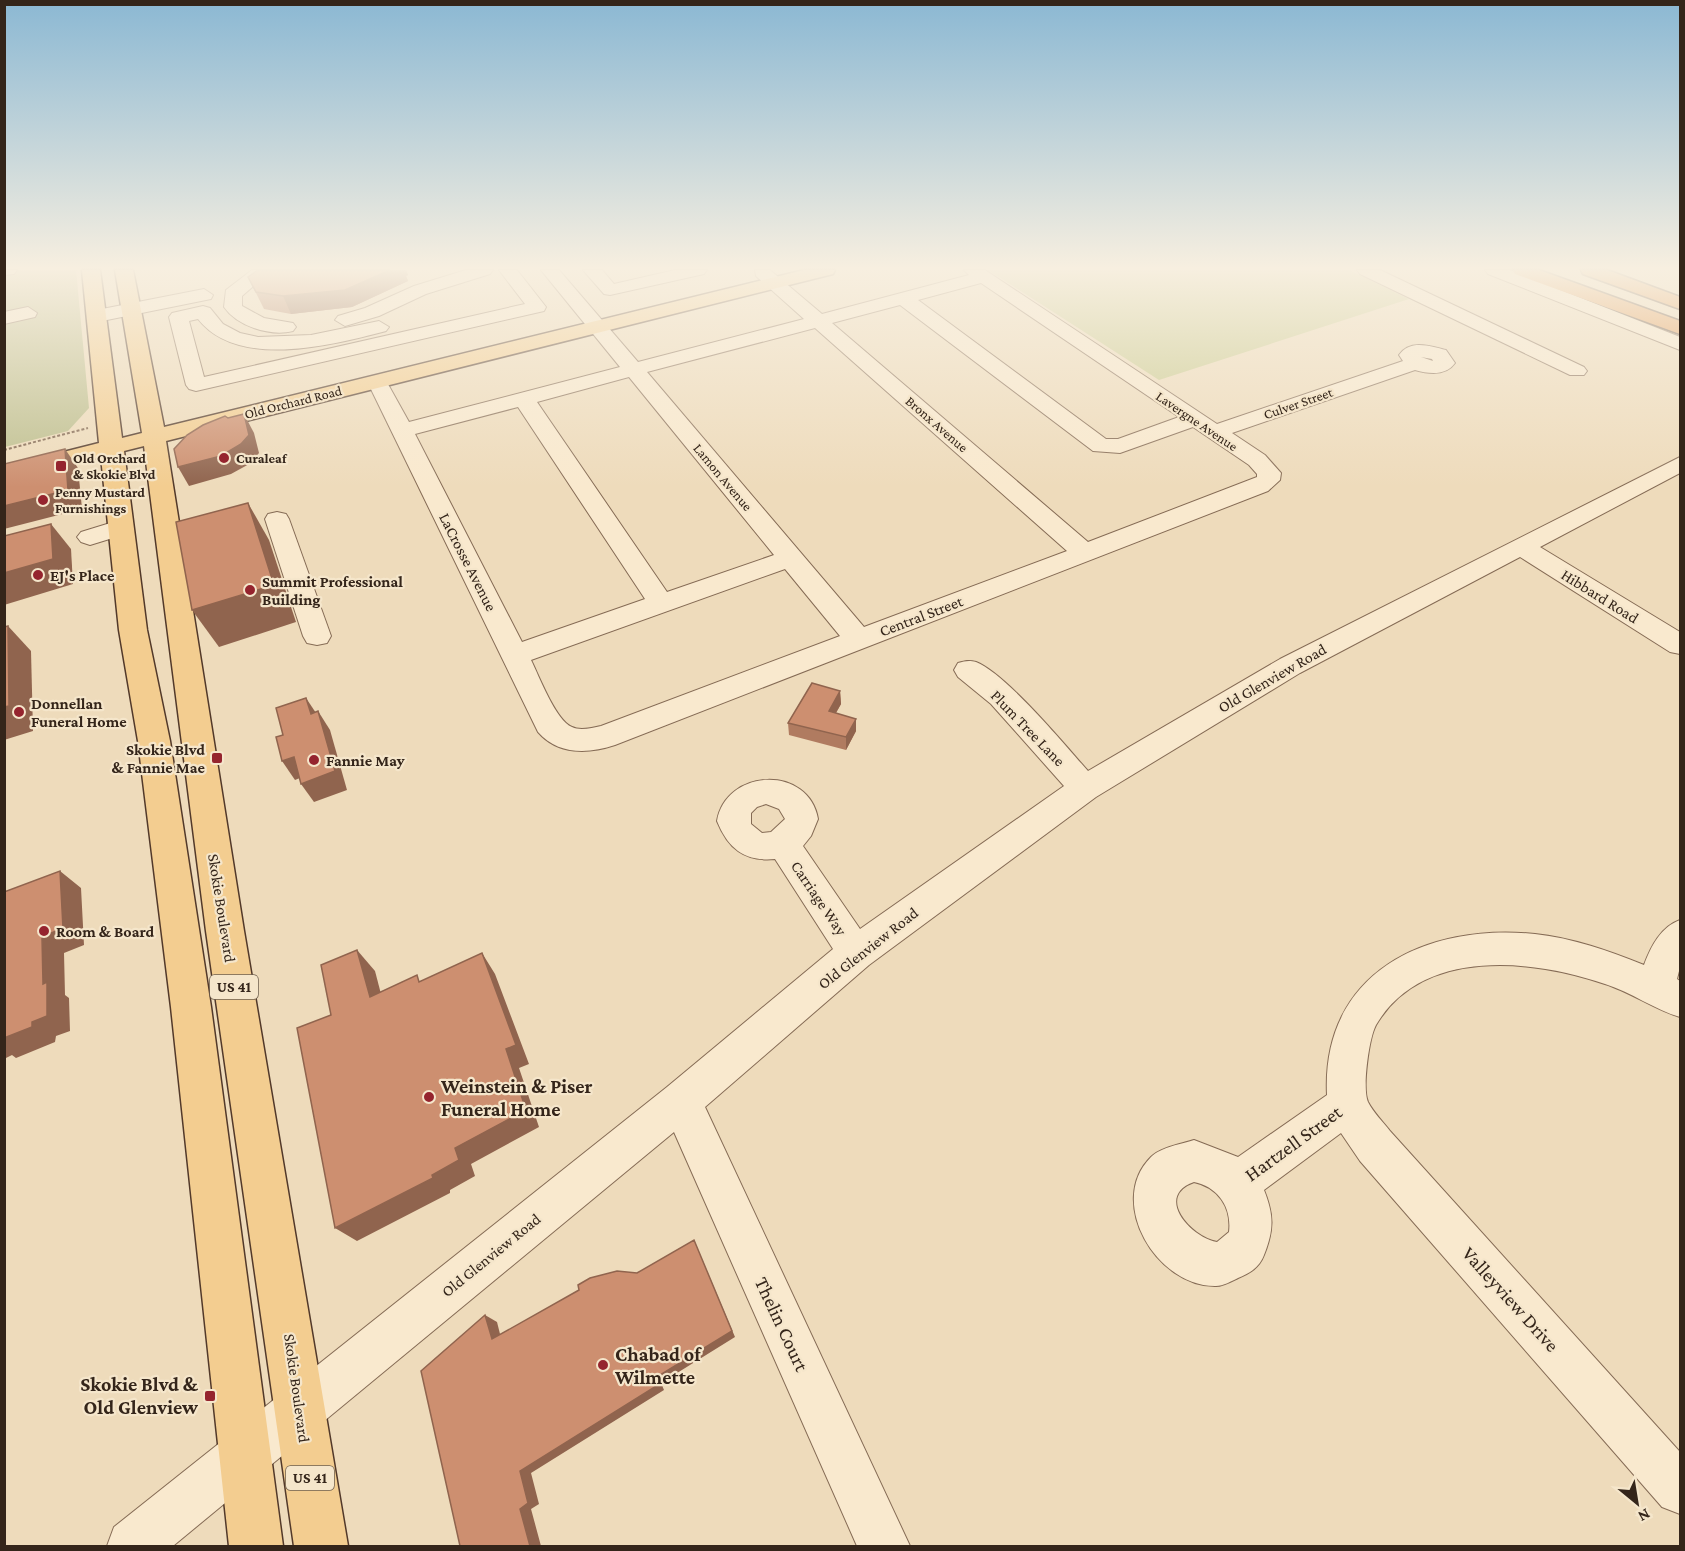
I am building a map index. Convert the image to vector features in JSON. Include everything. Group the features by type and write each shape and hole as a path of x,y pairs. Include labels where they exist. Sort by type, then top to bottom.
{"main road":[{"name":"US 41","path":"98,342 103,435 120,528 133,630 154,741 191,1007 247,1453 256,1546"},
{"name":"Skokie Boulevard","path":"137,342 152,429 223,921 321,1546"},
{"name":"Old Orchard Road","path":"152,429 502,342"},
{"name":"Old Orchard Road","path":"4,458 103,435 152,429 377,381 514,342"},
{"name":"Old Orchard Road","path":"4,474 103,435"}],"street":[{"path":"185,342 196,385 330,342"},
{"path":"268,342 293,342"},
{"name":"Lamon Avenue","path":"611,342 859,640"},
{"path":"402,431 738,342"},
{"name":"Bronx Avenue","path":"844,342 1085,553"},
{"path":"962,342 1101,446 1120,446 1195,419"},
{"name":"Lavergne Avenue","path":"1080,342 1257,460 1269,473"},
{"path":"1517,342 1577,371"},
{"name":"Culver Street","path":"1214,432 1416,363"},
{"name":"LaCrosse Avenue","path":"377,381 549,724 564,738"},
{"path":"524,399 662,603"},
{"name":"Old Glenview Road","path":"133,1546 681,1101 856,953 1084,788 1290,666 1680,464"},
{"name":"Central Street","path":"564,738 581,741 604,737 1260,486 1268,480 1269,473"},
{"path":"277,519 317,636"},
{"path":"90,537 120,528"},
{"name":"Hibbard Road","path":"1520,546 1680,645"},
{"path":"514,655 791,558"},
{"name":"Plum Tree Lane","path":"968,670 1001,696 1084,788"},
{"name":"Carriage Way","path":"783,843 856,953"},
{"name":"Hartzell Street","path":"1237,1184 1348,1104 1352,1038 1362,1012 1383,988 1406,970 1436,957 1472,950 1538,951 1576,958 1668,993 1665,958 1680,936"},
{"name":"Thelin Court","path":"681,1101 884,1546"},
{"name":"Valleyview Drive","path":"1348,1104 1375,1146 1680,1489"}],"path":[{"path":"4,450 103,435"}],"green space":[{"path":"4,342 83,342 89,408 68,431 5,447"},
{"path":"1101,342 1275,342 1159,380"}],"building":[{"path":"244,414 249,435 241,444 221,456 178,467 174,449 187,435 225,416 228,418"},
{"path":"65,449 68,490 4,506 4,464"},
{"path":"248,503 274,585 192,610 176,522"},
{"path":"51,524 53,559 4,573 4,536"},
{"path":"8,626 9,706 4,707 4,627"},
{"path":"812,683 840,691 829,711 856,719 846,737 788,723"},
{"name":"Fannie May","path":"306,698 311,714 318,711 335,771 301,784 294,757 282,761 276,737 283,735 276,708"},
{"path":"60,871 63,928 42,937 43,984 47,982 47,1016 32,1022 32,1027 4,1038 4,892"},
{"name":"Weinstein & Piser Funeral Home","path":"357,950 370,997 417,975 419,982 482,953 516,1045 506,1049 526,1110 455,1148 459,1160 432,1175 433,1178 335,1228 297,1028 331,1015 321,965"},
{"path":"694,1240 732,1331 655,1378 658,1385 520,1471 528,1503 520,1509 530,1546 460,1546 421,1371 485,1315 492,1339 579,1290 578,1285 590,1278 617,1271 637,1273"}],"place":[{"name":"Curaleaf","path":"224,458"},
{"name":"Old Orchard & Skokie Blvd","path":"61,466"},
{"name":"Penny Mustard Furnishings","path":"43,500"},
{"name":"EJ's Place","path":"38,575"},
{"name":"Summit Professional Building","path":"250,590"},
{"name":"Donnellan Funeral Home","path":"19,712"},
{"name":"Skokie Blvd & Fannie Mae","path":"217,758"},
{"name":"Fannie May","path":"314,760"},
{"name":"Room & Board","path":"44,931"},
{"name":"Weinstein & Piser Funeral Home","path":"429,1097"},
{"name":"Chabad of Wilmette","path":"603,1365"},
{"name":"Skokie Blvd & Old Glenview","path":"210,1396"}]}
